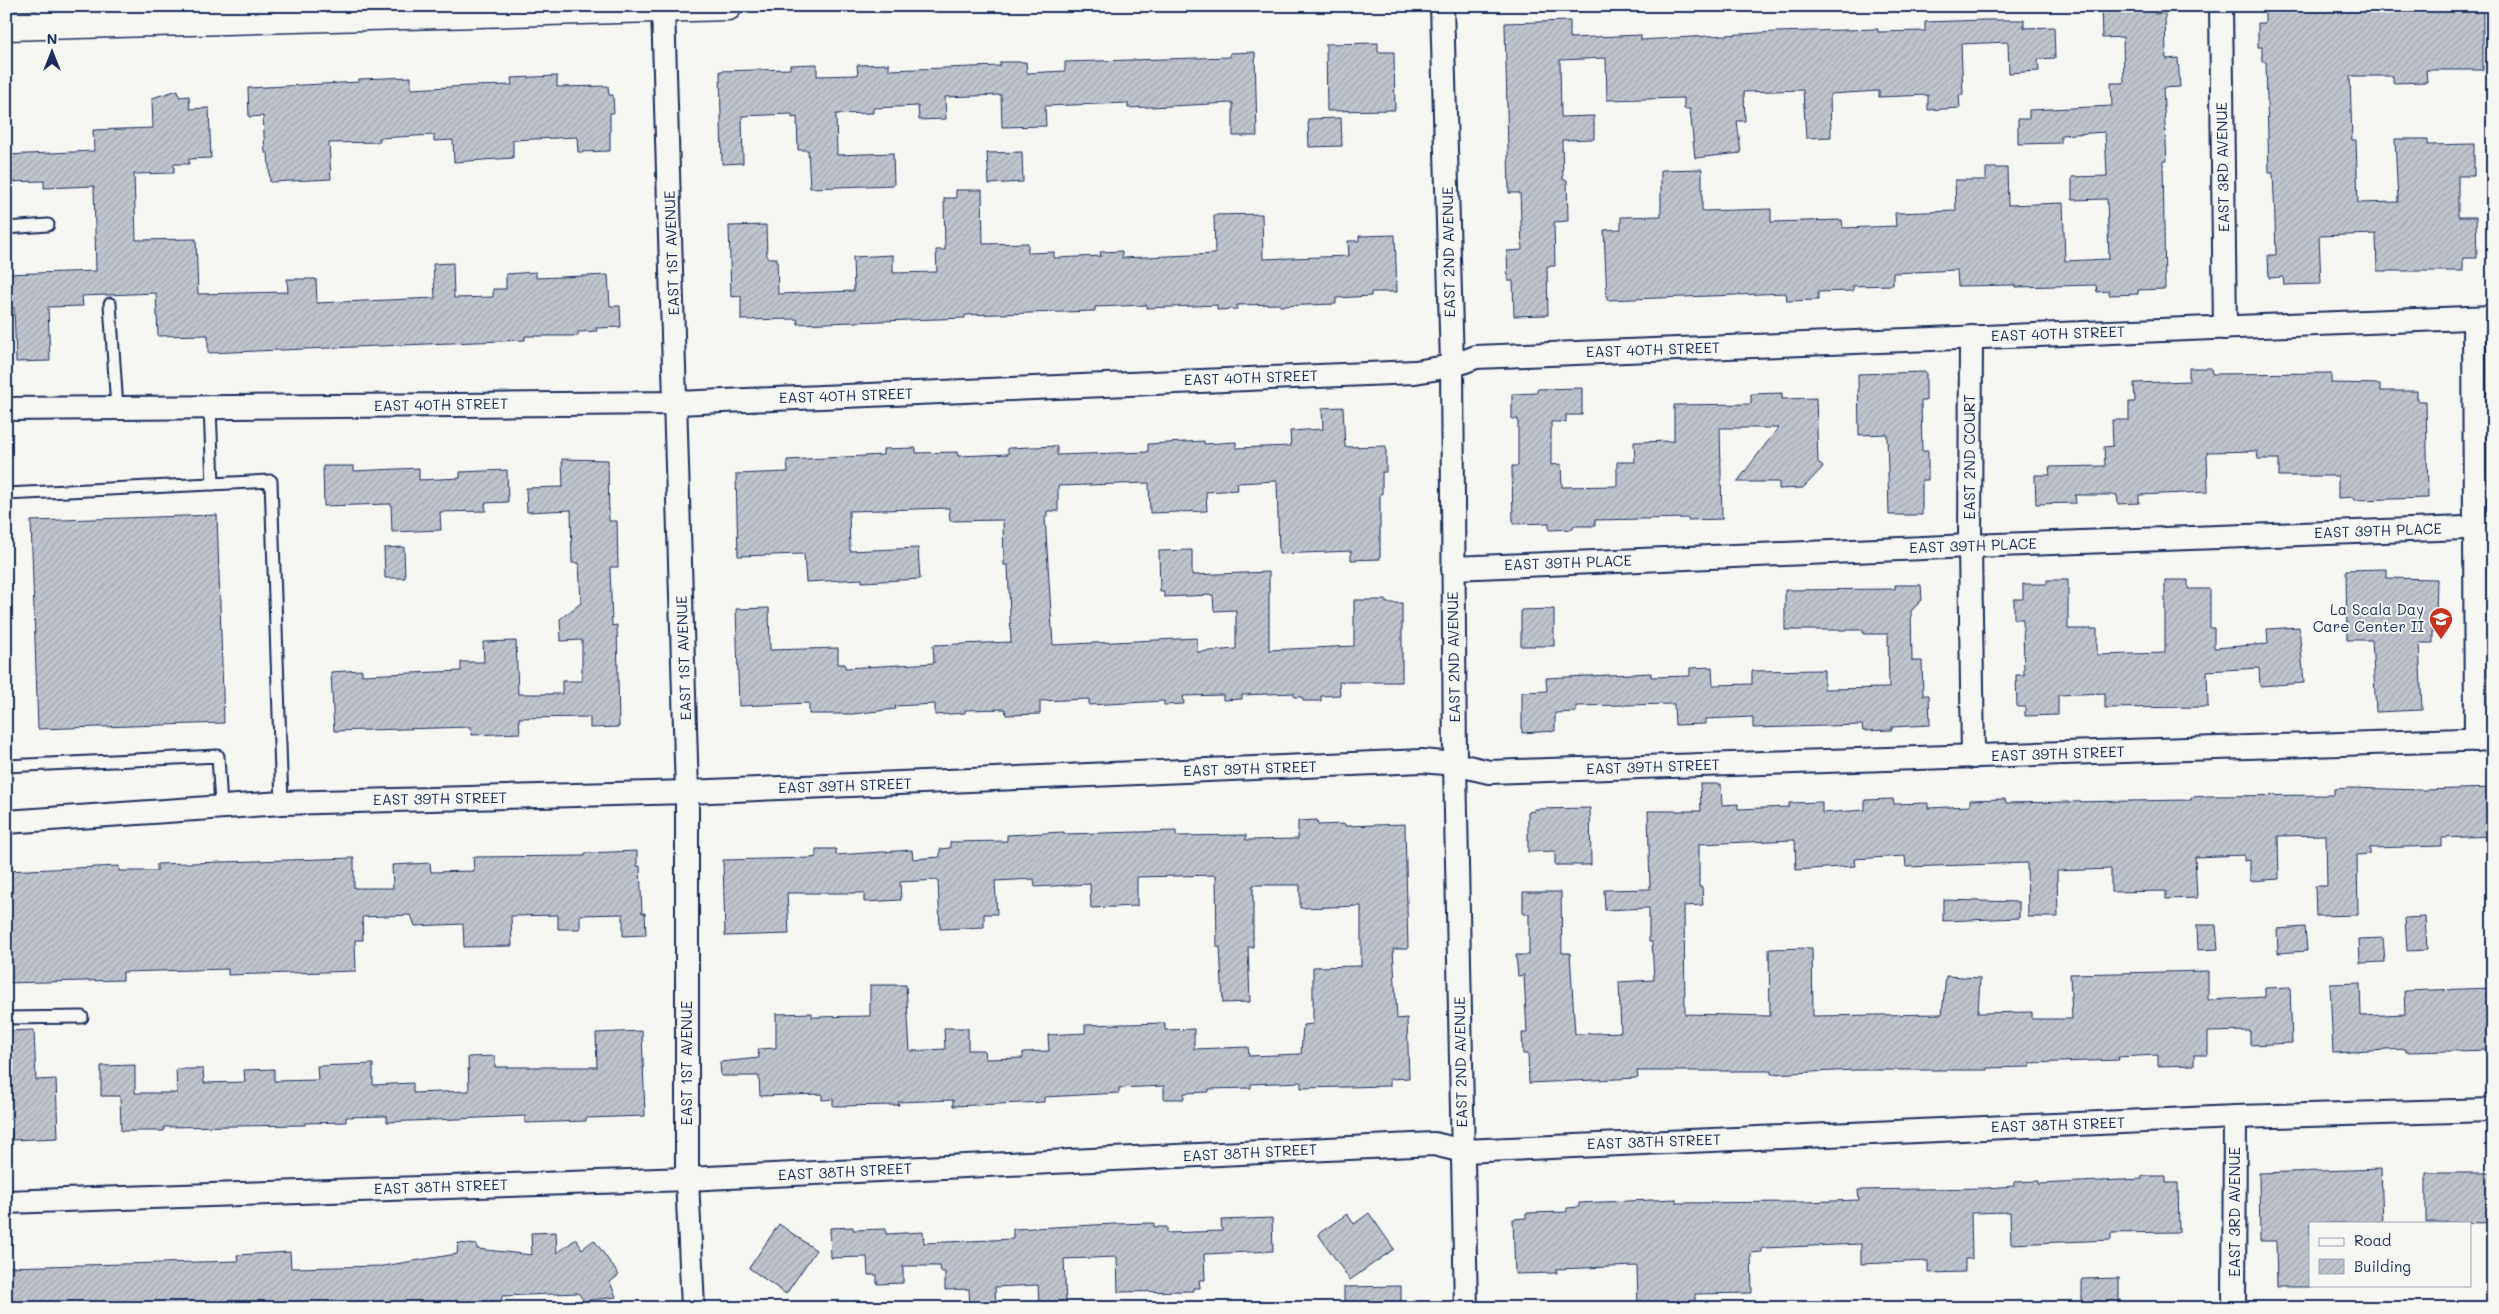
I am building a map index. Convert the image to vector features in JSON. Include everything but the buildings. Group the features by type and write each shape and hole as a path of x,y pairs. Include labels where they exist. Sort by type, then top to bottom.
{"street":[{"path":"6,26 44,16 728,6"},
{"name":"EAST 2ND AVENUE","path":"1442,6 1452,366 1455,764 1466,1308"},
{"name":"EAST 3RD AVENUE","path":"2221,6 2225,328"},
{"name":"EAST 1ST AVENUE","path":"663,8 677,403 687,792 688,1179 693,1308"},
{"path":"2484,318 2484,739"},
{"name":"EAST 40TH STREET","path":"6,408 677,403 1415,372 1452,366 1476,357 2484,318"},
{"name":"EAST 2ND COURT","path":"1971,337 1970,546 1973,758"},
{"name":"EAST 39TH PLACE","path":"1453,568 1970,546 2484,528"},
{"name":"EAST 39TH STREET","path":"6,822 282,803 687,792 1422,761 1455,764 1489,772 1973,758 2484,739"},
{"name":"EAST 38TH STREET","path":"6,1202 688,1179 1434,1144 1463,1150 2235,1117 2493,1110"},
{"name":"EAST 3RD AVENUE","path":"2234,1308 2235,1117"}],"lane":[{"path":"6,228 48,225"},
{"path":"110,304 117,408"},
{"path":"210,407 213,484"},
{"path":"6,494 271,481 282,803"},
{"path":"6,766 218,756 221,806"},
{"path":"6,1018 82,1017"}],"place":[{"name":"La Scala Day Care Center II","path":"2441,640"}]}
